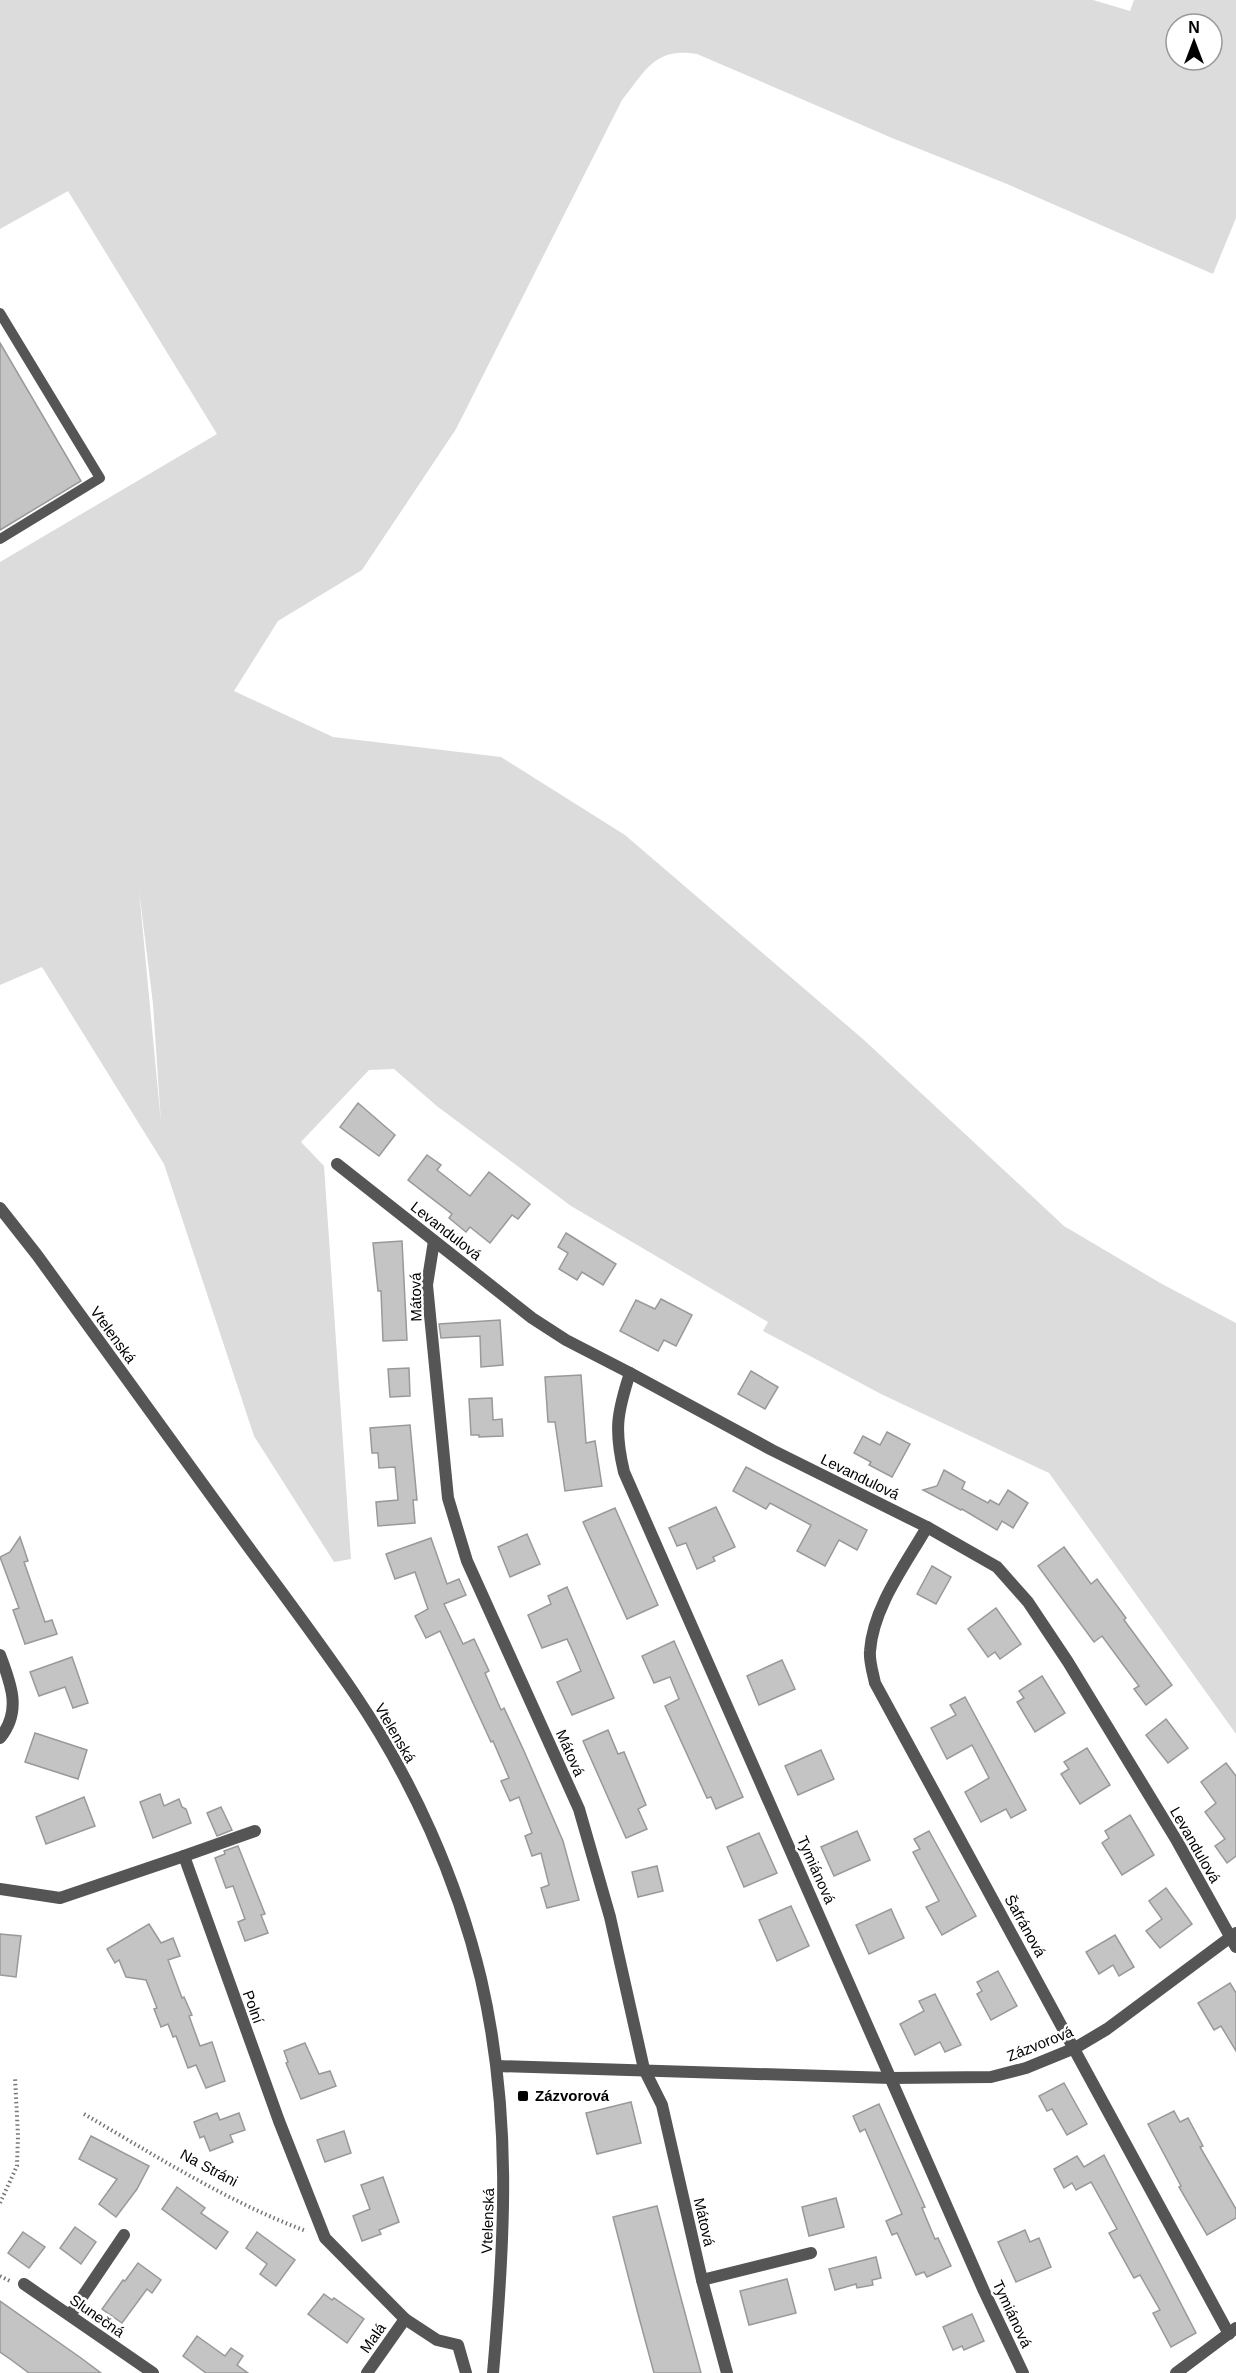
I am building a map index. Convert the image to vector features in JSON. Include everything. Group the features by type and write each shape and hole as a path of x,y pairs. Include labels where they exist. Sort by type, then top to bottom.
{"street":[{"name":"Levandulová","path":"337,1164 532,1318 566,1340 772,1450 927,1527 997,1567 1028,1602 1177,1841 1234,1939"},
{"name":"Vtelenská","path":"0,1208 37,1255 354,1692 393,1757 427,1823 456,1895 481,1981 496,2066 502,2117 505,2194 493,2373"},
{"name":"Mátová","path":"434,1241 428,1285 448,1498 467,1561 579,1809 610,1917 644,2069 662,2105 702,2280 727,2373"},
{"name":"Tymiánová","path":"630,1373 618,1408 617,1442 624,1472 984,2291 1023,2373"},
{"name":"Šafránová","path":"927,1527 888,1596 873,1629 869,1653 875,1683 1075,2048 1120,2136 1232,2331"},
{"path":"0,1655 13,1695 13,1716 0,1738"},
{"path":"0,1889 60,1898 255,1831"},
{"name":"Polní","path":"184,1856 275,2110 325,2237"},
{"name":"Zázvorová","path":"496,2066 891,2078 991,2077 1026,2068 1075,2048 1107,2029 1234,1939"},
{"path":"70,2315 124,2235"},
{"path":"325,2237 405,2319 437,2340 458,2345 466,2373"},
{"path":"702,2280 811,2253"},
{"name":"Slunečná","path":"24,2284 153,2373"},
{"name":"Malá","path":"367,2373 405,2319"},
{"path":"1176,2373 1232,2331"}],"lane":[{"path":"0,313 100,478 0,539"}],"path":[{"path":"0,2203 17,2166 15,2078"},
{"name":"Na Stráni","path":"84,2114 183,2172 280,2221 325,2237"}],"shaded area":[{"path":"0,0 1093,0 1130,11 1134,0 1236,0 1236,218 1213,274 1007,184 892,138 697,54 671,54 653,63 622,100 456,429 362,570 278,621 234,691 333,737 501,757 625,835 864,1040 1064,1226 1162,1284 1236,1323 1236,1734 1049,1473 881,1394 763,1331 768,1322 571,1206 438,1107 394,1069 369,1070 301,1142 324,1166 351,1559 334,1562 254,1436 164,1164 42,967 0,985 0,562 217,434 68,191 0,229","holes":["139,890 153,1004 161,1123"]}],"building":[{"path":"0,343 81,481 0,530"},
{"path":"358,1103 395,1135 379,1156 340,1127"},
{"path":"427,1155 441,1165 437,1170 470,1196 489,1172 530,1204 518,1219 512,1215 490,1243 470,1227 466,1232 449,1218 452,1214 408,1180"},
{"path":"566,1233 616,1264 603,1285 582,1272 577,1280 559,1269 568,1253 558,1247"},
{"path":"402,1241 407,1340 383,1341 381,1291 378,1291 373,1243"},
{"path":"661,1299 692,1315 676,1346 664,1340 658,1351 620,1331 636,1300 655,1309"},
{"path":"500,1320 503,1365 481,1367 480,1336 441,1338 439,1324"},
{"path":"409,1368 410,1396 390,1397 388,1369"},
{"path":"751,1371 778,1387 765,1409 738,1394"},
{"path":"581,1375 586,1443 595,1441 602,1486 565,1491 555,1422 548,1422 545,1377"},
{"path":"492,1398 493,1420 502,1419 503,1436 471,1435 469,1399"},
{"path":"410,1425 417,1500 413,1500 415,1523 378,1526 376,1502 398,1500 395,1467 379,1468 378,1453 372,1453 370,1428"},
{"path":"887,1432 910,1444 892,1477 869,1465 871,1462 854,1453 863,1436 880,1445"},
{"path":"746,1467 867,1530 857,1550 839,1540 825,1566 797,1551 811,1525 770,1503 766,1509 733,1491"},
{"path":"944,1470 965,1482 962,1489 988,1503 990,1500 999,1505 1008,1490 1028,1503 1013,1528 1002,1521 997,1530 962,1509 923,1490 937,1486"},
{"path":"716,1507 735,1547 713,1557 715,1561 697,1569 686,1543 677,1546 669,1528"},
{"path":"615,1508 658,1605 627,1619 583,1522"},
{"path":"527,1534 540,1564 510,1577 498,1547"},
{"path":"20,1537 28,1561 24,1562 45,1622 52,1620 57,1634 25,1644 13,1610 19,1608 0,1557 10,1552"},
{"path":"431,1538 447,1584 459,1579 466,1595 444,1604 463,1644 474,1639 489,1671 485,1673 501,1710 504,1708 563,1841 579,1900 547,1908 541,1888 549,1885 541,1853 532,1856 525,1836 532,1833 519,1797 510,1801 501,1781 509,1778 440,1631 426,1638 415,1616 428,1609 415,1572 395,1579 386,1554"},
{"path":"1064,1547 1091,1584 1097,1579 1172,1685 1146,1705 1134,1689 1139,1686 1102,1636 1094,1642 1038,1566"},
{"path":"932,1566 951,1577 936,1604 917,1594"},
{"path":"567,1587 614,1698 572,1715 557,1682 581,1671 573,1652 567,1639 542,1648 528,1615 551,1604 548,1596"},
{"path":"996,1608 1021,1644 1000,1659 995,1652 988,1657 968,1629"},
{"path":"674,1641 743,1797 716,1809 711,1797 707,1798 665,1706 679,1699 670,1677 654,1683 642,1656"},
{"path":"72,1657 88,1703 73,1708 65,1687 39,1696 30,1672"},
{"path":"782,1660 795,1689 759,1705 747,1676"},
{"path":"1042,1676 1065,1713 1035,1732 1017,1702 1024,1698 1019,1691"},
{"path":"965,1697 1026,1810 1011,1818 1006,1809 981,1822 965,1792 989,1778 972,1745 947,1759 931,1728 956,1715 950,1705"},
{"path":"1166,1719 1188,1748 1168,1763 1146,1735"},
{"path":"608,1730 618,1754 624,1752 646,1805 638,1809 647,1829 626,1838 583,1741"},
{"path":"35,1733 87,1750 78,1779 25,1762"},
{"path":"1087,1748 1110,1785 1080,1804 1061,1774 1069,1769 1064,1762"},
{"path":"821,1750 834,1779 798,1795 785,1766"},
{"path":"1226,1763 1236,1776 1236,1856 1227,1863 1215,1846 1225,1839 1205,1812 1216,1803 1201,1782"},
{"path":"160,1794 164,1806 179,1799 191,1823 153,1838 140,1802"},
{"path":"84,1797 95,1826 46,1844 36,1817"},
{"path":"221,1807 232,1830 217,1836 207,1813"},
{"path":"1130,1815 1154,1855 1122,1875 1102,1843 1109,1838 1105,1831"},
{"path":"857,1831 870,1860 834,1876 821,1847"},
{"path":"929,1831 976,1916 942,1935 926,1907 939,1901 913,1852 920,1849 914,1839"},
{"path":"759,1833 777,1873 744,1887 727,1847"},
{"path":"238,1846 265,1914 261,1915 268,1933 245,1941 238,1922 245,1919 233,1886 226,1888 215,1858 225,1854 224,1851"},
{"path":"657,1866 663,1891 638,1897 632,1872"},
{"path":"1166,1888 1192,1924 1160,1948 1146,1931 1162,1919 1149,1901"},
{"path":"791,1906 809,1946 777,1961 759,1920"},
{"path":"891,1909 904,1938 869,1954 856,1925"},
{"path":"149,1924 161,1943 173,1938 180,1956 168,1960 182,1998 184,1997 192,2015 189,2016 200,2046 212,2042 225,2081 206,2088 196,2065 188,2068 176,2036 173,2037 168,2024 161,2027 154,2009 157,2008 146,1980 126,1977 119,1960 115,1963 107,1949"},
{"path":"0,1934 21,1936 16,1977 0,1975"},
{"path":"1115,1935 1134,1967 1119,1976 1113,1965 1099,1974 1086,1952"},
{"path":"998,1971 1017,2006 991,2020 977,1994 982,1991 977,1982"},
{"path":"1230,1983 1236,1993 1236,2051 1221,2026 1214,2030 1198,2003"},
{"path":"935,1994 961,2045 945,2052 940,2042 915,2055 900,2024 924,2011 919,2001"},
{"path":"305,2043 319,2074 330,2071 336,2086 301,2099 286,2063 288,2062 284,2051"},
{"path":"1064,2083 1087,2124 1067,2135 1052,2109 1047,2111 1039,2096"},
{"path":"631,2102 641,2143 597,2154 586,2113"},
{"path":"879,2104 925,2207 922,2208 935,2239 938,2238 951,2266 927,2277 924,2272 916,2275 897,2233 892,2235 886,2221 902,2214 865,2129 860,2132 853,2116"},
{"path":"1174,2111 1180,2122 1188,2118 1203,2146 1200,2147 1236,2209 1236,2218 1207,2235 1179,2187 1181,2186 1148,2124"},
{"path":"217,2113 220,2120 239,2113 245,2130 230,2135 233,2142 210,2151 204,2136 200,2138 194,2122"},
{"path":"344,2131 351,2153 325,2162 317,2140"},
{"path":"91,2136 149,2166 137,2189 116,2217 99,2204 117,2179 79,2159"},
{"path":"1104,2155 1196,2333 1171,2347 1153,2313 1160,2310 1140,2275 1134,2278 1109,2233 1117,2229 1091,2182 1076,2190 1072,2183 1064,2188 1054,2169 1077,2156 1084,2167"},
{"path":"383,2177 399,2222 379,2230 381,2234 362,2241 353,2216 370,2209 361,2185"},
{"path":"177,2187 205,2208 201,2213 228,2232 216,2249 162,2209"},
{"path":"836,2198 844,2227 809,2236 802,2207"},
{"path":"657,2206 701,2373 654,2373 637,2310 613,2217"},
{"path":"75,2227 96,2242 81,2264 60,2248"},
{"path":"1025,2230 1030,2242 1039,2238 1051,2267 1016,2282 998,2242"},
{"path":"23,2232 45,2247 29,2268 8,2253"},
{"path":"257,2232 295,2260 276,2286 260,2274 267,2264 246,2248"},
{"path":"876,2257 881,2278 872,2280 873,2285 857,2288 856,2284 835,2290 829,2269"},
{"path":"138,2263 161,2280 152,2293 147,2289 122,2323 102,2309"},
{"path":"787,2279 796,2313 749,2325 740,2291"},
{"path":"324,2294 332,2300 334,2298 364,2319 347,2343 308,2314"},
{"path":"0,2301 101,2373 29,2373 0,2352"},
{"path":"972,2314 984,2341 964,2350 962,2346 953,2350 943,2327"},
{"path":"197,2336 225,2356 231,2348 243,2356 237,2365 248,2373 206,2373 183,2356"}],"place":[{"name":"Zázvorová","path":"523,2096"}]}
